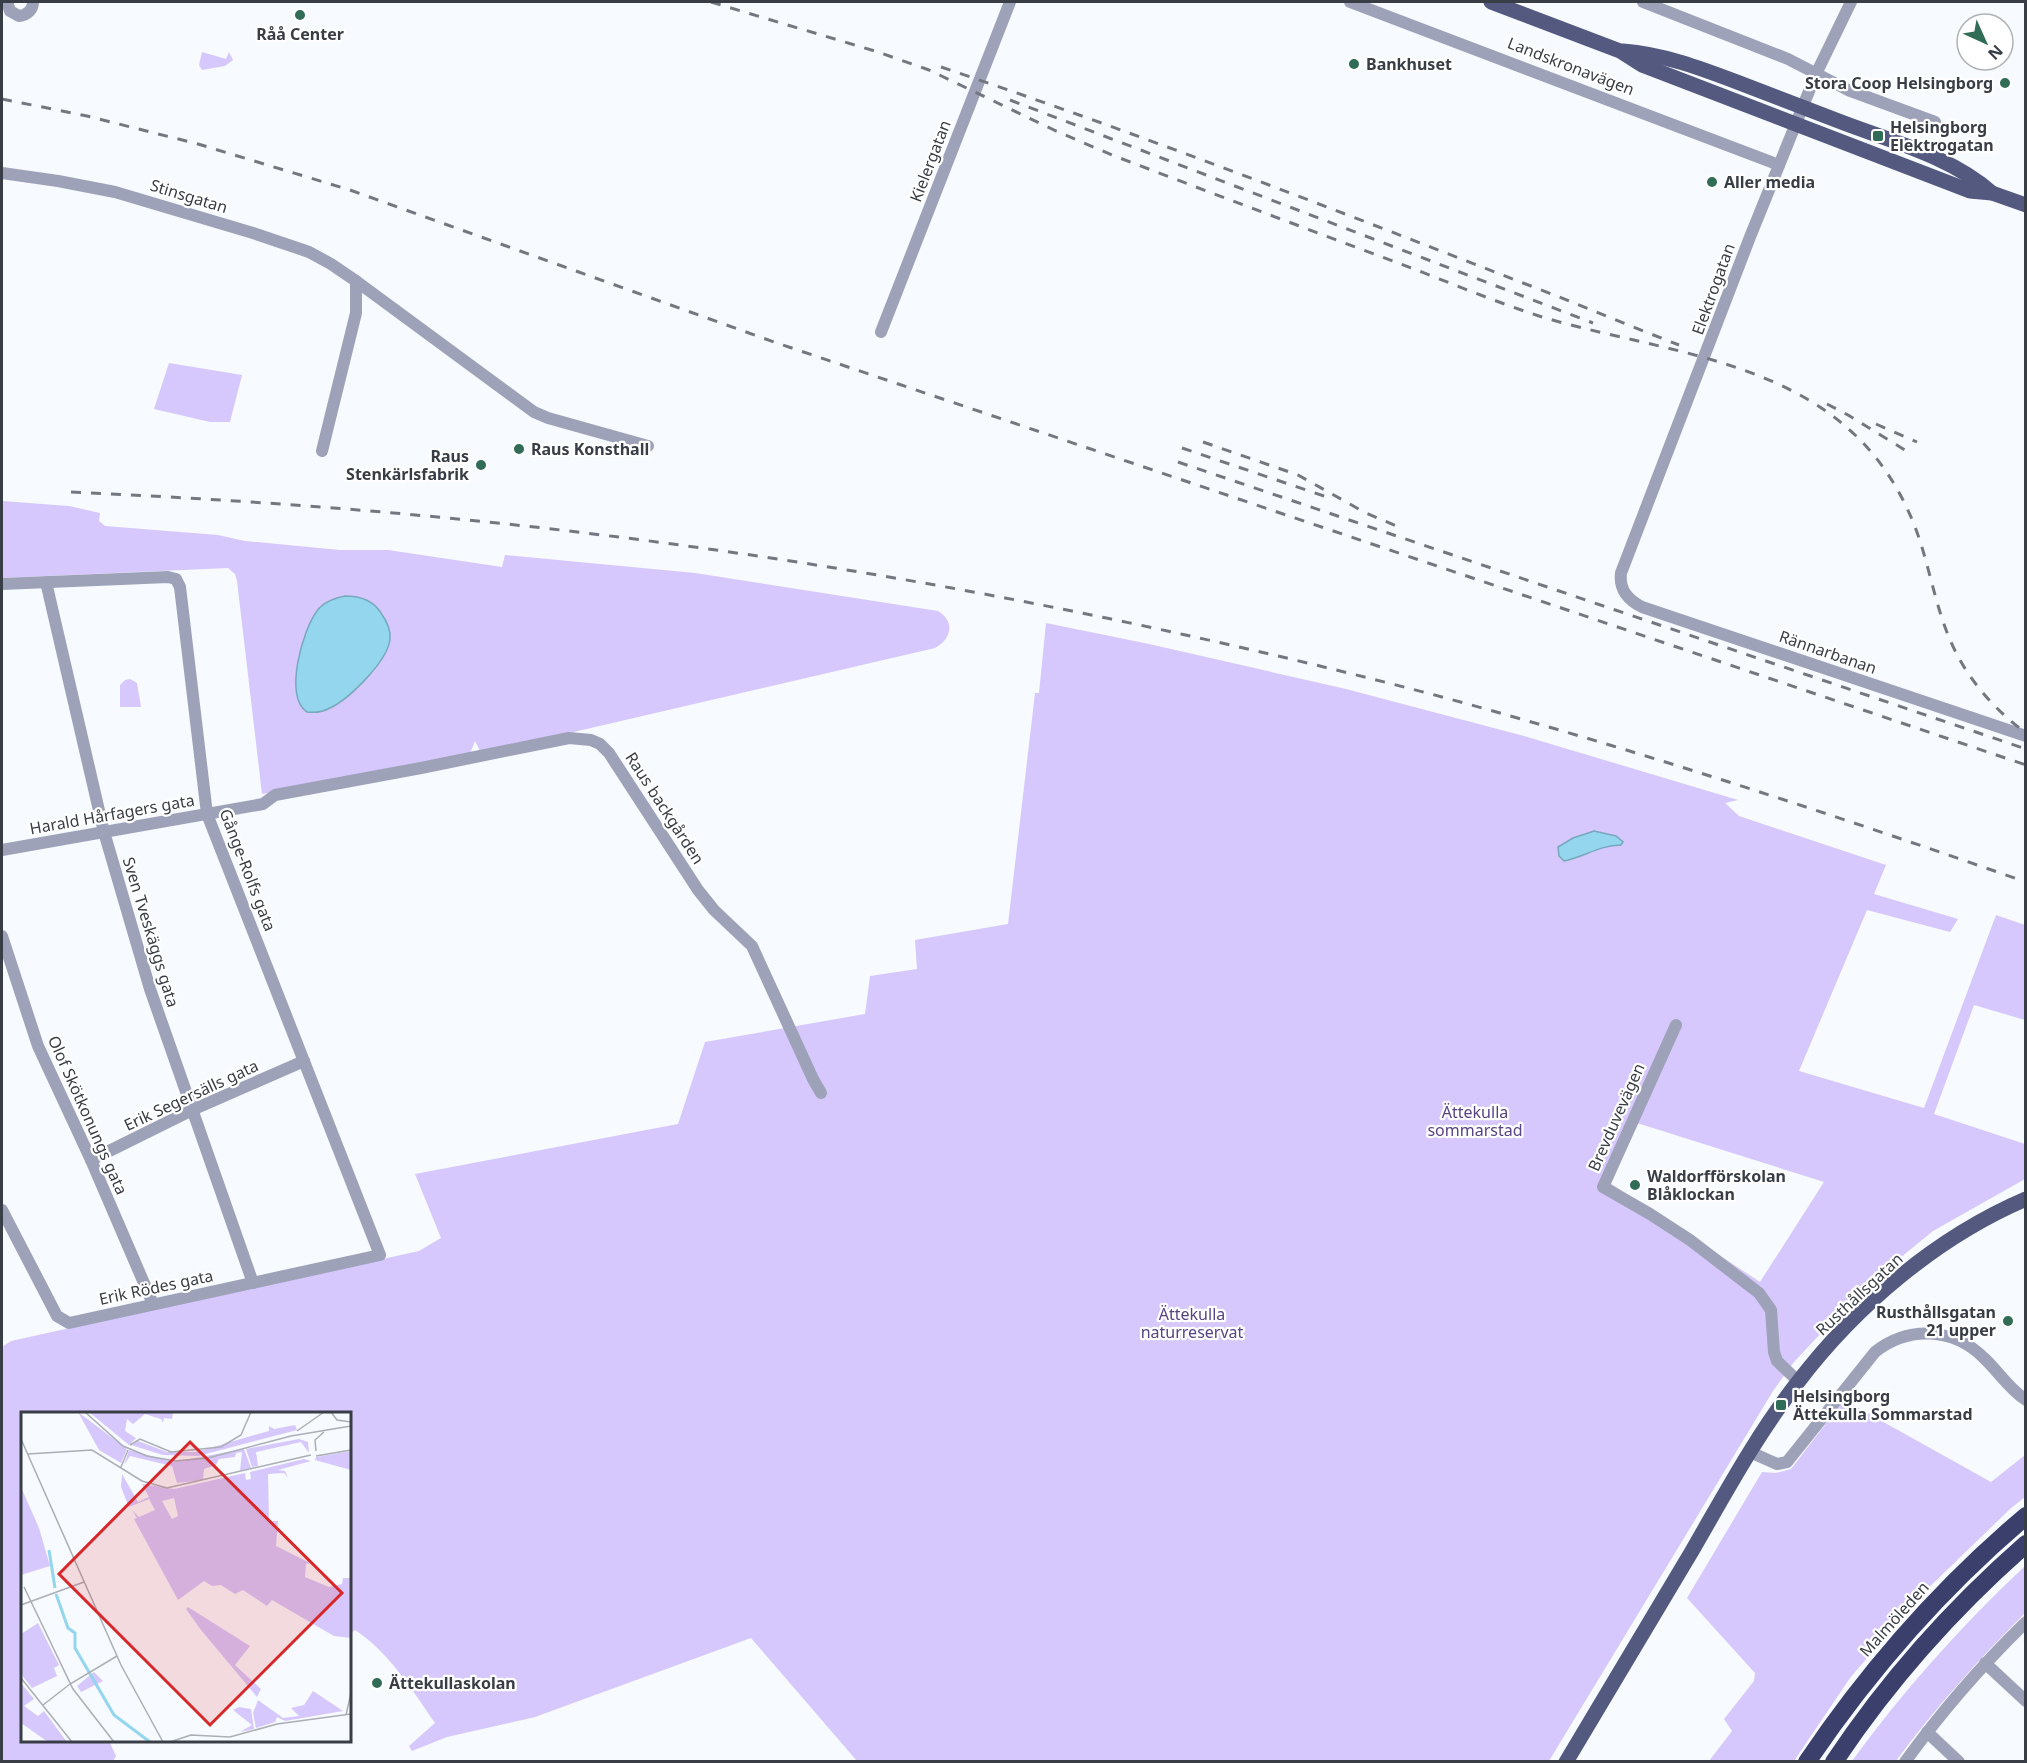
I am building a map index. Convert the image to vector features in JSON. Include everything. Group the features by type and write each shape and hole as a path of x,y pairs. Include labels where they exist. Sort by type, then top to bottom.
{"highway":[{"name":"Malmöleden","path":"1807,1761 1862,1686 1913,1625 1976,1561 2025,1516"},
{"path":"1834,1761 1879,1698 1933,1635 1982,1584 2025,1544"}],"main road":[{"name":"Landskronavägen","path":"1491,2 1620,51 1642,65 1796,125 1970,191 1992,193 2025,205"},
{"name":"Landskronavägen","path":"1620,51 1647,53 1688,64 1803,107 1944,162 1976,178 1992,193"},
{"name":"Rusthållsgatan","path":"1566,1761 1750,1452 1798,1381 1873,1300 1900,1278 1944,1244 1975,1224 2025,1199"}],"street":[{"path":"7,2 10,11 19,16 28,13 32,9 33,2"},
{"name":"Kielergatan","path":"881,332 1010,2"},
{"name":"Landskronavägen","path":"1350,2 1779,165"},
{"path":"1643,2 1788,59 1848,90 1935,123"},
{"name":"Elektrogatan","path":"1624,593 1621,582 1622,573 1779,165 1816,74 1851,2"},
{"name":"Stinsgatan","path":"2,173 115,192 309,252 357,281 534,412 648,446"},
{"path":"322,451 356,313 357,281"},
{"name":"Gånge-Rolfs gata","path":"2,584 168,577 176,579 180,587 207,814 380,1254"},
{"name":"Sven Tveskäggs gata","path":"46,582 104,832 150,989 253,1283"},
{"name":"Rännarbanan","path":"1624,593 1642,607 2025,736"},
{"name":"Raus backgården","path":"263,804 275,795 560,739 578,737 600,744 609,753 704,897 714,910 752,946 821,1093"},
{"name":"Harald Hårfagers gata","path":"2,850 263,804"},
{"name":"Olof Skötkonungs gata","path":"2,936 38,1046 91,1160 153,1304"},
{"name":"Brevduvevägen","path":"1676,1025 1603,1187 1690,1240 1759,1293 1771,1310 1774,1352 1777,1361 1798,1381"},
{"name":"Erik Segersälls gata","path":"91,1160 192,1110 304,1061"},
{"name":"Erik Rödes gata","path":"2,1210 57,1316 69,1323 380,1254"},
{"path":"1750,1452 1777,1464 1787,1462 1875,1352 1886,1343 1913,1334 1938,1333 1968,1346 1983,1357 2025,1400"},
{"path":"1905,1761 1985,1663 2025,1622"},
{"path":"1985,1663 2025,1701"},
{"path":"1927,1732 1959,1761"}],"green space":[{"path":"202,52 226,59 229,52 233,60 225,66 202,70 199,65"},
{"path":"169,363 242,375 230,422 210,422 154,409"},
{"path":"2,501 69,506 100,513 99,521 105,526 218,535 245,541 340,550 388,550 502,567 505,555 695,573 938,611 947,620 949,630 945,640 935,648 487,752 480,751 475,741 469,756 262,794 237,581 235,574 228,568 2,578","holes":["345,596 374,604 378,609 389,645 366,679 342,701 317,712 305,711 332,600"]},
{"name":"Ättekulla naturreservat","path":"1046,623 1346,689 1524,736 1738,800 1725,803 1739,816 1886,865 1874,894 1958,919 1950,932 1867,910 1799,1071 1924,1108 1996,915 2025,925 2025,1020 1974,1005 1934,1114 2025,1144 2025,1179 1933,1231 1862,1289 1794,1362 1773,1391 1549,1761 857,1761 751,1638 535,1717 447,1737 412,1751 409,1746 435,1723 389,1660 355,1630 351,1633 351,1412 21,1412 21,1742 109,1742 116,1756 113,1761 2,1761 2,1347 11,1341 419,1251 441,1238 415,1174 678,1124 705,1042 865,1014 870,976 917,969 915,940 1008,924 1035,693 1039,693","holes":["1637,1123 1824,1182 1760,1282 1610,1183"]},
{"path":"130,679 137,683 141,707 120,707 120,685"},
{"path":"1844,1400 1991,1482 2025,1455 2025,1497 1918,1598 1850,1678 1794,1761 1709,1761 1732,1731 1724,1719 1754,1681 1755,1673 1687,1598 1762,1472 1776,1473 1791,1469"},
{"path":"2025,1566 2025,1613 1958,1684 1896,1761 1852,1761 1934,1659"}],"water":[{"path":"345,596 366,600 378,609 389,629 388,648 375,668 347,697 325,710 307,712 300,704 296,692 301,647 312,620 322,605"},
{"path":"1594,831 1616,836 1623,842 1621,845 1606,847 1564,861 1559,856 1558,847 1573,838"}],"railway":[{"path":"711,2 878,52 929,70 1056,131 1112,155 1521,310 1579,327 1705,358 1785,387 1821,408 1854,434 1876,457 1894,483 1909,511 1924,553 1940,612 1962,664 1990,701 2026,733"},
{"path":"941,67 1234,172 1679,345"},
{"path":"2,99 87,116 198,144 350,190 774,342 2026,765"},
{"path":"1010,100 1593,323"},
{"path":"1827,404 1913,455"},
{"path":"1876,424 1917,442"},
{"path":"1203,442 1298,475 1364,512 1403,529"},
{"path":"1182,448 1327,497"},
{"path":"1178,462 2026,749"},
{"path":"71,492 336,508 602,535 811,564 1123,621 1329,668 1581,736 1730,782 2026,882"}],"place":[{"name":"Råå Center","path":"300,15"},
{"name":"Bankhuset","path":"1354,64"},
{"name":"Stora Coop Helsingborg","path":"2005,83"},
{"name":"Helsingborg Elektrogatan","path":"1878,136"},
{"name":"Aller media","path":"1712,182"},
{"name":"Raus Konsthall","path":"519,449"},
{"name":"Raus Stenkärlsfabrik","path":"481,465"},
{"name":"Waldorfförskolan Blåklockan","path":"1635,1185"},
{"name":"Rusthållsgatan 21 upper","path":"2008,1321"},
{"name":"Helsingborg Ättekulla Sommarstad","path":"1781,1405"},
{"name":"Ättekullaskolan","path":"377,1683"}],"park label":[{"name":"Ättekulla sommarstad","path":"1475,1121"}]}
